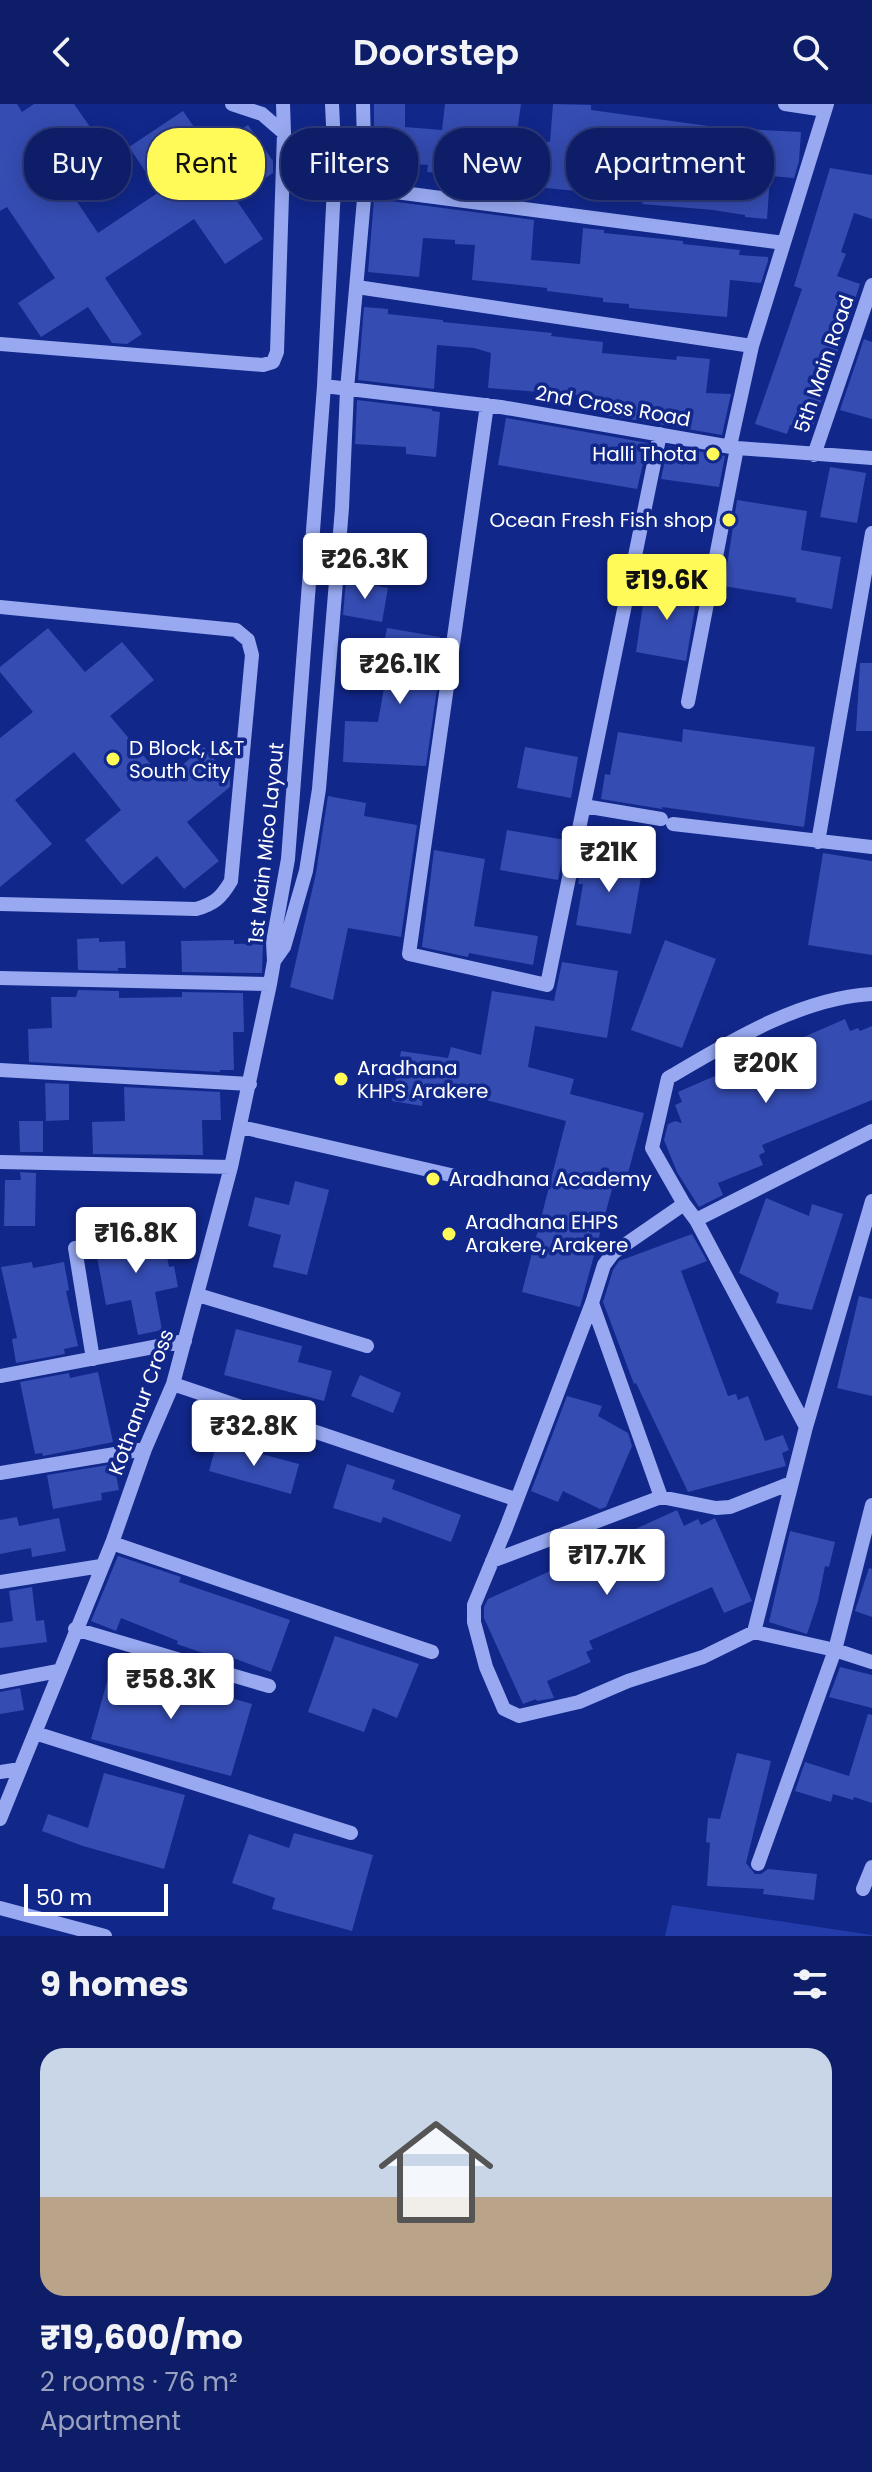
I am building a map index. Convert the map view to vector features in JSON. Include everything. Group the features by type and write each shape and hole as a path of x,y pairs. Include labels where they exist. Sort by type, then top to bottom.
{"street":[{"path":"232,104 262,114 281,130"},
{"path":"283,104 284,128"},
{"name":"1st Main Mico Layout","path":"274,961 273,942 288,859 324,386 335,167 332,104"},
{"name":"1st Main Mico Layout","path":"363,104 364,128"},
{"path":"688,702 752,346 826,107 785,104"},
{"path":"418,195 784,243"},
{"path":"0,344 263,365 273,362 277,352 282,200"},
{"name":"1st Main Mico Layout","path":"274,961 284,947 306,871 319,789 341,522 347,389 364,200"},
{"name":"5th Main Road","path":"814,455 872,285"},
{"path":"357,287 752,346"},
{"name":"2nd Cross Road","path":"324,386 487,405 734,447 872,458"},
{"path":"487,405 409,954 547,985 660,434"},
{"path":"818,842 872,533"},
{"path":"0,607 236,630 248,640 252,655 231,881 223,895 213,904 196,909 0,904"},
{"path":"584,806 667,822 872,847"},
{"name":"Kothanur Cross","path":"0,1819 173,1384 241,1127 274,961"},
{"path":"0,978 270,984"},
{"path":"806,1427 696,1220 652,1148 668,1078 725,1045 788,1015 853,995 872,994"},
{"path":"0,1070 250,1084"},
{"path":"241,1127 455,1176"},
{"path":"696,1220 872,1131"},
{"path":"0,1162 231,1167"},
{"path":"754,1632 806,1427 872,1201"},
{"path":"684,1204 613,1253 604,1265 474,1605 474,1622 486,1667 504,1709 519,1716 579,1702 628,1681 703,1657 754,1632 835,1650 872,1662"},
{"path":"75,1248 93,1359"},
{"path":"198,1295 367,1346"},
{"path":"592,1303 661,1497"},
{"path":"0,1376 185,1341"},
{"path":"173,1384 515,1499"},
{"path":"0,1473 145,1449"},
{"path":"492,1561 661,1497 716,1508 730,1507 791,1483"},
{"path":"758,1864 835,1650 872,1505"},
{"path":"112,1543 432,1652"},
{"path":"0,1582 101,1566"},
{"path":"75,1629 269,1686"},
{"path":"0,1682 58,1671"},
{"path":"35,1733 351,1833"},
{"path":"0,1772 20,1769"},
{"path":"863,1889 872,1867"},
{"path":"0,1908 105,1936"}],"shaded area":[{"path":"672,1905 872,1935 872,1936 665,1936"}],"building":[{"path":"0,104 17,104 22,112 34,104 74,104 91,128 24,128 24,200 76,200 98,233 147,200 236,200 263,239 225,264 194,219 105,278 142,334 127,344 112,343 88,307 41,337 18,303 55,278 7,207 0,211"},
{"path":"374,104 405,104 405,127 417,128 374,128"},
{"path":"445,104 521,104 518,128 442,128"},
{"path":"553,104 591,105 591,110 723,128 566,128 566,190 550,188"},
{"path":"183,111 195,128 158,128"},
{"path":"418,128 434,129 434,173 427,172 428,165 418,164"},
{"path":"774,131 801,132 794,178 774,176"},
{"path":"147,135 147,174 131,150 131,146"},
{"path":"265,149 273,161 273,173 265,178"},
{"path":"830,168 872,175 872,219 854,213 841,252 846,254 837,276 860,284 811,432 790,425 787,434 755,424 802,289 794,286"},
{"path":"374,200 534,220 531,260 580,264 583,228 683,241 683,244 740,250 739,255 768,257 761,283 730,280 727,317 629,308 629,304 603,302 603,298 547,291 547,288 472,280 475,245 455,244 455,240 423,238 419,277 368,272"},
{"path":"634,200 768,200 767,219 713,210 642,204 643,201"},
{"path":"364,307 388,309 388,314 603,342 602,353 676,360 677,356 710,359 706,393 731,394 722,435 600,414 601,397 488,388 491,353 474,348 437,345 434,389 358,380"},
{"path":"864,339 872,342 872,419 840,410"},
{"path":"357,400 440,412 436,457 406,454 406,447 355,444"},
{"path":"506,418 648,443 637,489 498,465"},
{"path":"668,446 725,456 719,487 661,479"},
{"path":"830,467 866,473 857,523 820,517"},
{"path":"737,500 807,511 801,550 841,557 832,609 796,602 796,598 724,586"},
{"path":"346,580 388,588 382,622 343,615"},
{"path":"646,584 698,590 686,661 636,652"},
{"name":"D Block, L&T South City","path":"48,628 85,672 122,642 154,680 110,716 164,780 204,747 230,778 230,787 187,822 219,861 184,889 157,856 122,885 85,840 121,810 74,752 15,800 52,844 0,887 0,738 33,712 0,672 0,667"},
{"path":"387,628 440,637 432,681 438,682 426,766 343,762 345,721 378,722 388,665 380,664"},
{"path":"860,663 872,663 872,731 856,731"},
{"path":"683,729 815,747 804,827 601,799 605,774 610,775 618,732 682,742"},
{"path":"525,747 578,757 571,798 517,788"},
{"path":"328,796 366,803 364,816 417,825 401,937 348,928 333,1000 290,987 316,873"},
{"path":"507,830 566,840 558,880 500,870"},
{"path":"434,850 485,859 474,926 538,936 533,965 469,953 468,957 422,947"},
{"path":"823,853 872,861 872,955 808,945"},
{"path":"584,855 643,866 631,934 576,925 583,884 578,884"},
{"path":"99,938 99,942 125,941 126,968 118,968 118,971 78,970 77,939"},
{"path":"234,940 234,944 263,943 262,973 182,972 181,941"},
{"path":"665,940 716,959 682,1048 631,1030"},
{"path":"562,962 618,971 607,1038 535,1026 528,1067 574,1079 570,1094 644,1113 626,1181 615,1178 580,1307 522,1292 566,1121 425,1084 422,1106 392,1101 401,1051 448,1058 451,1047 481,1055 492,991 554,1001"},
{"path":"78,990 119,991 119,998 182,997 182,992 243,993 244,1032 233,1032 234,1070 220,1072 29,1062 28,1029 52,1028 51,997 76,997"},
{"path":"845,1019 850,1031 872,1026 872,1100 762,1145 765,1152 759,1155 763,1165 718,1183 723,1195 699,1207 677,1172 664,1140 668,1124 675,1121 682,1123 675,1105 682,1102 678,1092"},
{"path":"45,1083 69,1084 69,1120 46,1121"},
{"path":"124,1087 220,1092 221,1120 202,1120 203,1155 93,1154 92,1122 125,1121"},
{"path":"19,1121 43,1121 43,1152 20,1152"},
{"path":"20,1172 36,1173 35,1226 4,1226 5,1180 21,1180"},
{"path":"295,1181 329,1190 307,1275 273,1267 281,1235 248,1226 255,1197 289,1205"},
{"path":"766,1198 809,1216 812,1204 843,1214 812,1310 776,1303 779,1293 739,1273"},
{"path":"162,1229 169,1267 174,1266 178,1287 155,1292 162,1330 138,1335 131,1300 106,1305 94,1241"},
{"path":"692,1234 707,1261 681,1271 728,1396 736,1394 738,1400 748,1396 765,1441 783,1435 789,1450 782,1453 786,1466 688,1492 634,1384 603,1302 619,1261"},
{"path":"32,1262 33,1268 64,1262 69,1290 66,1291 78,1346 64,1349 65,1354 16,1363 12,1339 17,1338 1,1267"},
{"path":"859,1296 872,1299 872,1396 837,1388"},
{"path":"236,1329 302,1346 298,1362 332,1371 324,1401 224,1375"},
{"path":"98,1372 113,1442 43,1456 42,1453 35,1454 20,1382 69,1373 70,1378"},
{"path":"360,1375 401,1393 393,1413 351,1396"},
{"path":"567,1396 602,1406 598,1416 628,1433 632,1446 606,1507 600,1509 563,1491 558,1502 531,1491"},
{"path":"217,1442 299,1464 291,1494 209,1471"},
{"path":"114,1464 119,1490 101,1493 102,1500 53,1509 47,1475"},
{"path":"347,1464 395,1480 392,1489 461,1515 451,1542 383,1517 381,1523 333,1508"},
{"path":"677,1510 684,1526 698,1519 701,1525 715,1518 752,1601 724,1613 712,1587 589,1641 593,1649 586,1652 591,1662 547,1681 554,1698 536,1699 523,1704 484,1618 488,1599"},
{"path":"17,1517 19,1526 59,1518 66,1551 32,1557 31,1548 0,1554 0,1520"},
{"path":"790,1531 835,1542 829,1567 825,1566 807,1634 769,1622"},
{"path":"118,1556 181,1577 179,1582 290,1620 271,1672 225,1655 223,1660 177,1644 178,1641 121,1618 116,1631 91,1621"},
{"path":"869,1568 872,1569 872,1617 855,1611"},
{"path":"32,1587 36,1621 44,1620 47,1642 0,1648 0,1623 13,1621 9,1591"},
{"path":"335,1636 419,1664 397,1718 373,1708 364,1732 308,1712"},
{"path":"112,1664 252,1704 231,1776 91,1739"},
{"path":"840,1667 872,1675 872,1708 829,1697"},
{"path":"20,1688 24,1710 0,1714 0,1692"},
{"path":"868,1714 872,1715 872,1803 833,1794 831,1802 795,1791 805,1762 849,1776"},
{"path":"737,1753 771,1761 746,1863 755,1874 768,1869 817,1874 814,1900 763,1894 764,1889 707,1886 708,1818 720,1819"},
{"path":"104,1773 185,1795 164,1869 42,1831 48,1814 88,1828"},
{"path":"294,1833 373,1855 352,1931 272,1909 275,1898 232,1883 249,1834 289,1848"}],"place":[{"name":"Halli Thota","path":"713,454"},
{"name":"Ocean Fresh Fish shop","path":"729,520"},
{"name":"D Block, L&T South City","path":"113,759"},
{"name":"Aradhana KHPS Arakere","path":"341,1079"},
{"name":"Aradhana Academy","path":"433,1179"},
{"name":"Aradhana EHPS Arakere, Arakere","path":"449,1234"}]}
